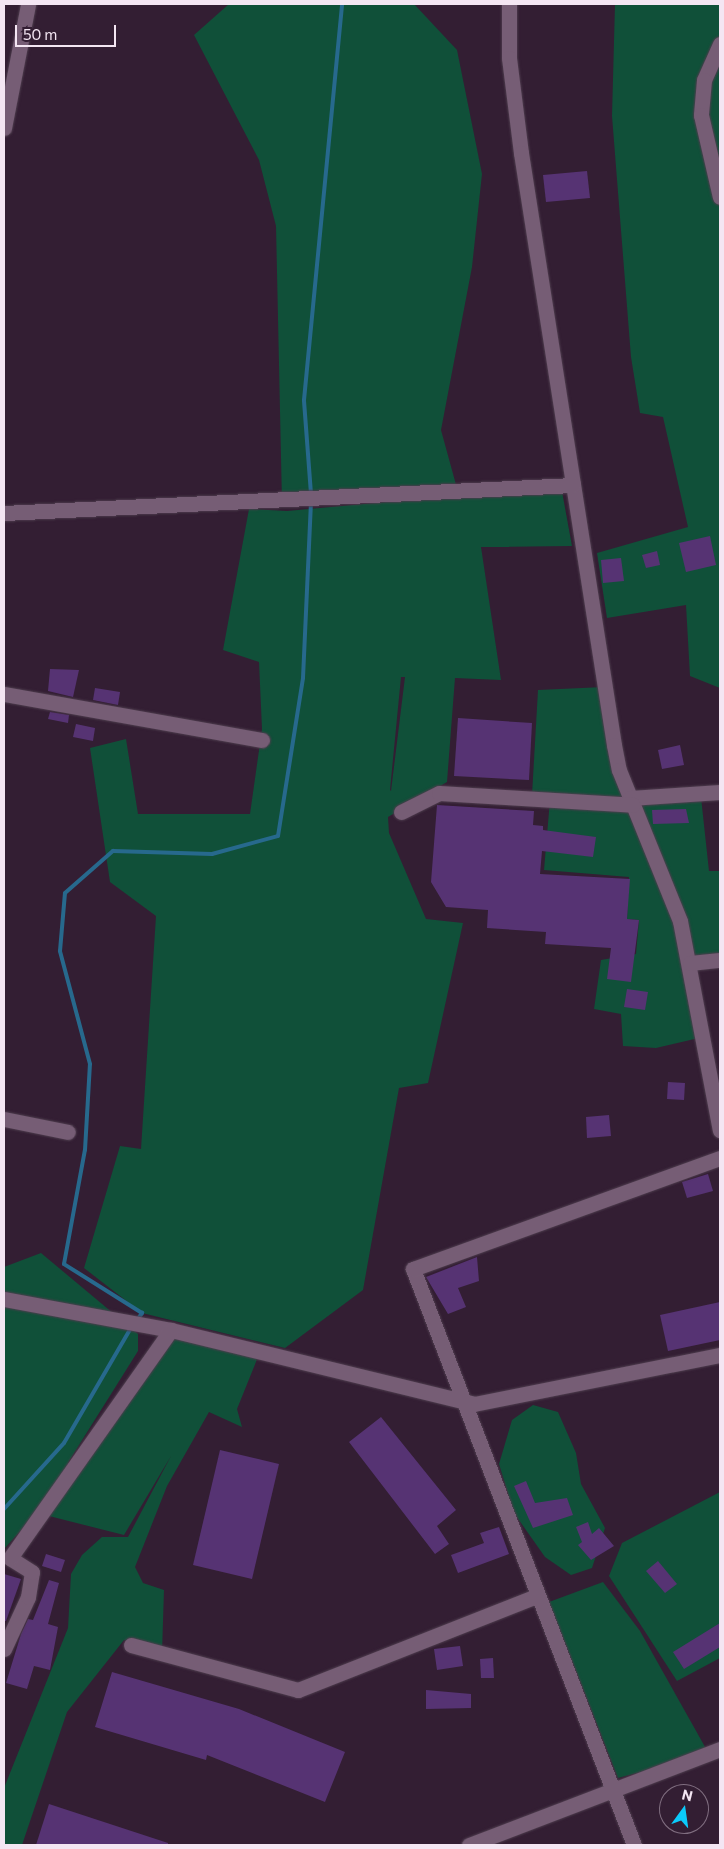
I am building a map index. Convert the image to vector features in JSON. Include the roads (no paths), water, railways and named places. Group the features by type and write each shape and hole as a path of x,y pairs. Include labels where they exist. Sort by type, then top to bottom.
{"street":[{"path":"4,128 11,56 28,4"},
{"path":"509,4 509,58 521,153 614,745 632,802 672,898 690,962 720,1130"},
{"path":"720,44 704,80 701,115 720,197"},
{"path":"4,514 573,485"},
{"path":"4,694 262,740"},
{"path":"401,812 439,793 632,802 720,792"},
{"path":"690,962 720,960"},
{"path":"4,1120 68,1132"},
{"path":"634,1845 462,1401 413,1268 720,1158"},
{"path":"4,1299 171,1330 462,1401 495,1402 720,1355"},
{"path":"4,1649 28,1597 32,1572 10,1558 171,1330"},
{"path":"131,1645 298,1690 537,1596"},
{"path":"469,1845 720,1749"}],"waterway":[{"path":"311,494 304,400 342,4"},
{"path":"137,1320 142,1313 64,1264 85,1150 90,1064 60,951 65,893 113,851 212,854 278,836 303,678 311,501"},
{"path":"4,1509 64,1443 132,1326"}]}
